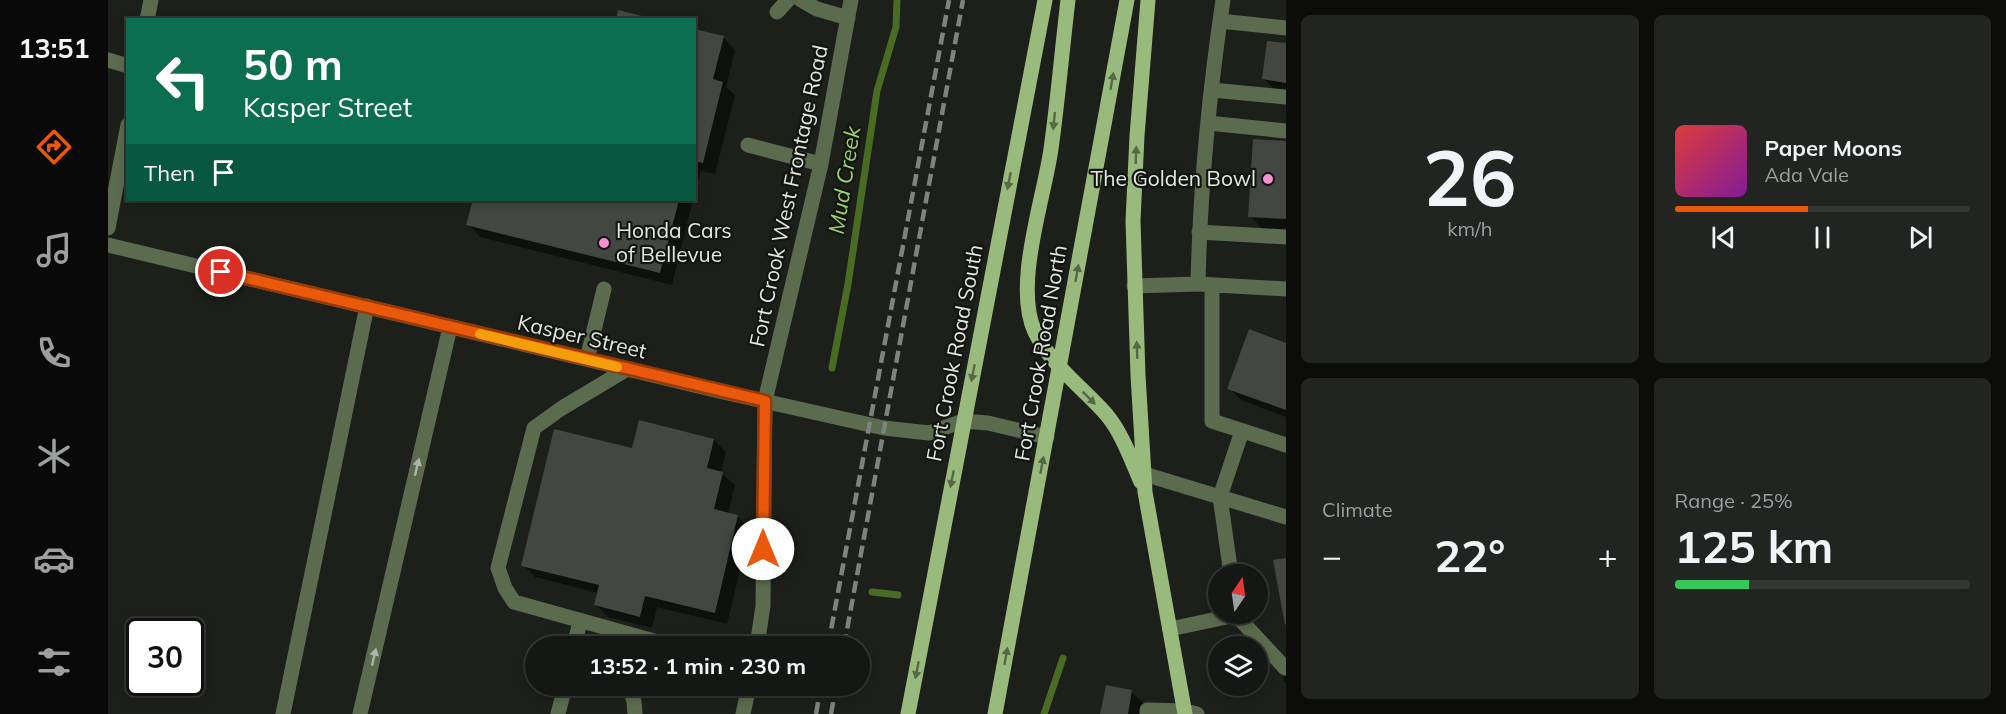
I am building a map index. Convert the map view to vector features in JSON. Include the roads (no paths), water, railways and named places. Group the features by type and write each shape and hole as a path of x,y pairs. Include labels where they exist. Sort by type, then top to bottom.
{"main road":[{"name":"Fort Crook Road South","path":"908,714 1045,0"},
{"path":"1068,0 1051,150 1029,265 1028,311 1035,332 1060,367 1107,415 1125,446 1145,492"},
{"name":"Fort Crook Road North","path":"995,714 1127,0"},
{"path":"1148,0 1133,221 1134,286 1145,492 1170,629 1189,713"}],"street":[{"path":"147,18 151,0"},
{"path":"801,0 817,9 848,18"},
{"name":"Fort Crook West Frontage Road","path":"758,636 763,606 765,401 821,164 851,0"},
{"path":"1223,0 1208,123 1199,232 1205,285 1212,422 1286,445"},
{"path":"1220,21 1286,28"},
{"path":"108,60 126,65"},
{"path":"1212,90 1286,97"},
{"path":"1208,123 1286,131"},
{"path":"108,228 126,135"},
{"path":"748,146 821,164"},
{"path":"1199,232 1286,237"},
{"name":"Kasper Street","path":"108,245 884,428 929,433 963,421 988,423 1047,437"},
{"path":"1134,286 1205,285 1286,289"},
{"path":"587,359 604,289"},
{"path":"283,714 367,306"},
{"path":"360,714 450,327"},
{"path":"627,369 562,408 534,428 498,568 505,588 514,602 634,636"},
{"path":"1230,564 1220,497 1242,431"},
{"path":"1144,474 1286,517"},
{"path":"1170,629 1208,620"},
{"path":"576,636 580,622"},
{"path":"1245,624 1285,668"},
{"path":"558,714 562,696"},
{"path":"633,696 635,714"},
{"path":"743,714 747,696"},
{"path":"1147,714 1147,710 1189,713"}],"waterway":[{"name":"Mud Creek","path":"832,368 848,284 877,91 896,27 897,0"},
{"name":"Mud Creek","path":"872,592 898,595"},
{"name":"Mud Creek","path":"1044,714 1063,658"}],"railway":[{"path":"830,636 949,0"},
{"path":"846,636 963,0"},
{"path":"816,714 819,696"},
{"path":"831,714 834,696"}],"place":[{"name":"The Golden Bowl","path":"1268,179"},
{"name":"Honda Cars of Bellevue","path":"604,243"}]}
